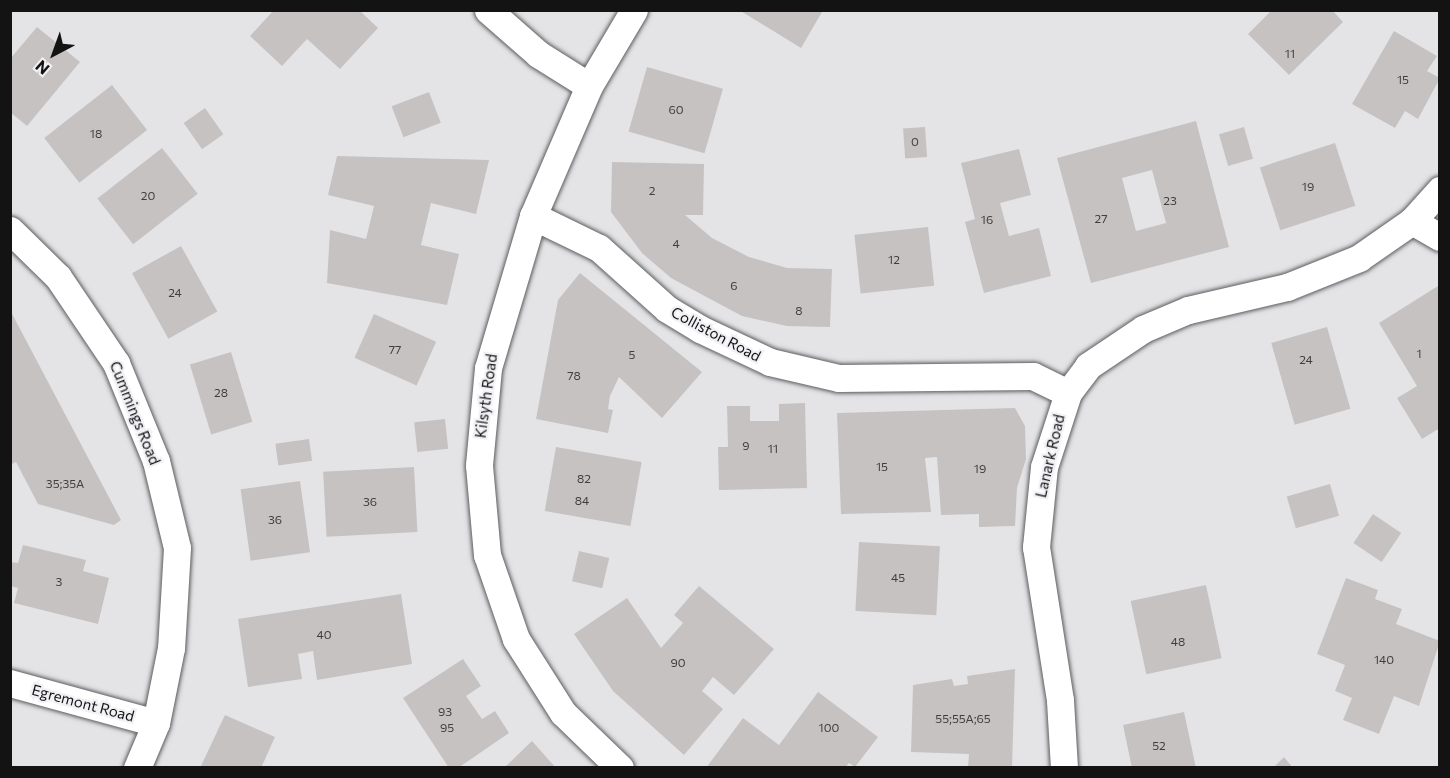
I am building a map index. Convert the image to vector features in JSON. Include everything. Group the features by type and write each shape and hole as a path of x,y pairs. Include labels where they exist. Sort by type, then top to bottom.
{"street":[{"path":"488,10 538,54 589,86"},
{"name":"Kilsyth Road","path":"620,768 563,713 537,678 499,596 480,509 481,419 488,368 533,216 589,86 634,10"},
{"name":"Lanark Road","path":"1064,768 1060,700 1036,547 1044,468 1068,393 1088,366 1143,329 1188,310 1326,273 1359,258 1412,221 1440,190"},
{"name":"Colliston Road","path":"533,216 599,248 667,309 700,329 770,362 839,378 1032,376 1068,393"},
{"path":"1412,221 1440,237"},
{"name":"Cummings Road","path":"10,230 58,277 116,363 156,461 177,548 171,648 156,723 137,768"},
{"name":"Egremont Road","path":"10,683 156,723"}],"building":[{"path":"274,10 359,10 378,28 340,69 307,39 282,66 250,36"},
{"path":"739,10 819,10 822,12 801,48"},
{"path":"1272,10 1332,10 1343,22 1289,75 1248,34"},
{"path":"37,27 80,62 27,126 10,112 10,59"},
{"path":"1394,31 1437,56 1427,71 1440,78 1418,119 1405,111 1395,128 1352,104"},
{"path":"647,67 723,89 704,153 629,131"},
{"path":"112,85 147,130 79,183 44,138"},
{"path":"429,92 441,123 403,137 392,106"},
{"path":"205,108 223,134 202,149 184,123"},
{"path":"1196,121 1229,247 1091,283 1057,158","holes":["1152,170 1166,223 1136,231 1122,178"]},
{"path":"925,127 927,157 905,158 903,129"},
{"path":"1244,127 1253,159 1228,166 1219,134"},
{"path":"1335,143 1355,206 1280,230 1260,167"},
{"path":"162,148 198,194 133,244 97,198"},
{"path":"1019,149 1031,195 1000,203 1009,236 1039,228 1051,276 984,293 965,222 975,219 961,163"},
{"path":"337,156 489,160 476,214 431,203 421,245 459,254 447,305 327,283 330,230 366,239 374,206 328,195"},
{"path":"612,162 704,164 703,215 685,215 712,238 749,257 787,268 832,269 830,327 787,326 742,316 671,278 642,253 611,212"},
{"path":"928,227 934,286 861,293 854,235"},
{"path":"181,246 217,312 168,339 132,273"},
{"path":"580,273 702,372 662,418 619,377 610,396 608,409 613,410 608,433 536,419 558,300"},
{"path":"1438,286 1440,428 1422,439 1397,398 1417,386 1379,323"},
{"path":"10,310 121,520 114,525 38,504 16,462 10,465"},
{"path":"374,314 436,342 417,386 354,358"},
{"path":"1327,327 1350,409 1295,425 1271,343"},
{"path":"231,352 252,422 211,434 190,365"},
{"path":"805,403 807,488 719,490 718,447 728,447 727,406 750,406 750,421 779,421 779,404"},
{"path":"1015,408 1025,426 1026,459 1017,488 1015,526 979,527 979,514 941,515 937,457 925,458 931,512 841,514 837,413"},
{"path":"445,419 448,449 417,452 414,422"},
{"path":"309,439 312,461 278,466 275,444"},
{"path":"556,447 642,462 630,526 545,511"},
{"path":"414,467 417,532 327,537 323,472"},
{"path":"300,481 310,552 251,561 241,489"},
{"path":"1330,484 1339,516 1296,528 1287,496"},
{"path":"1373,514 1401,533 1382,562 1353,543"},
{"path":"859,542 940,546 936,615 855,611"},
{"path":"23,545 86,560 83,571 109,578 98,624 14,603 18,588 10,586 10,562 18,563"},
{"path":"579,551 609,558 602,588 572,581"},
{"path":"1346,578 1378,590 1375,599 1402,609 1396,624 1440,641 1419,706 1394,696 1379,734 1343,720 1352,698 1335,691 1345,665 1317,654"},
{"path":"1206,585 1222,658 1146,674 1131,601"},
{"path":"699,586 774,649 734,695 713,677 702,691 723,709 684,755 613,691 574,634 627,598 661,648 683,623 674,615"},
{"path":"401,594 412,664 317,680 313,651 298,654 302,679 248,687 238,619"},
{"path":"463,659 481,686 466,696 482,719 495,711 509,733 458,768 449,768 403,698"},
{"path":"1015,669 1012,768 968,768 969,754 911,752 913,685 952,679 954,686 968,684 967,676"},
{"path":"818,692 878,737 855,767 849,763 845,768 706,768 743,718 779,745"},
{"path":"1184,712 1196,768 1132,768 1123,725"},
{"path":"225,715 275,737 261,768 200,768"},
{"path":"532,741 556,768 504,768"},
{"path":"1284,757 1293,768 1273,768"}]}
